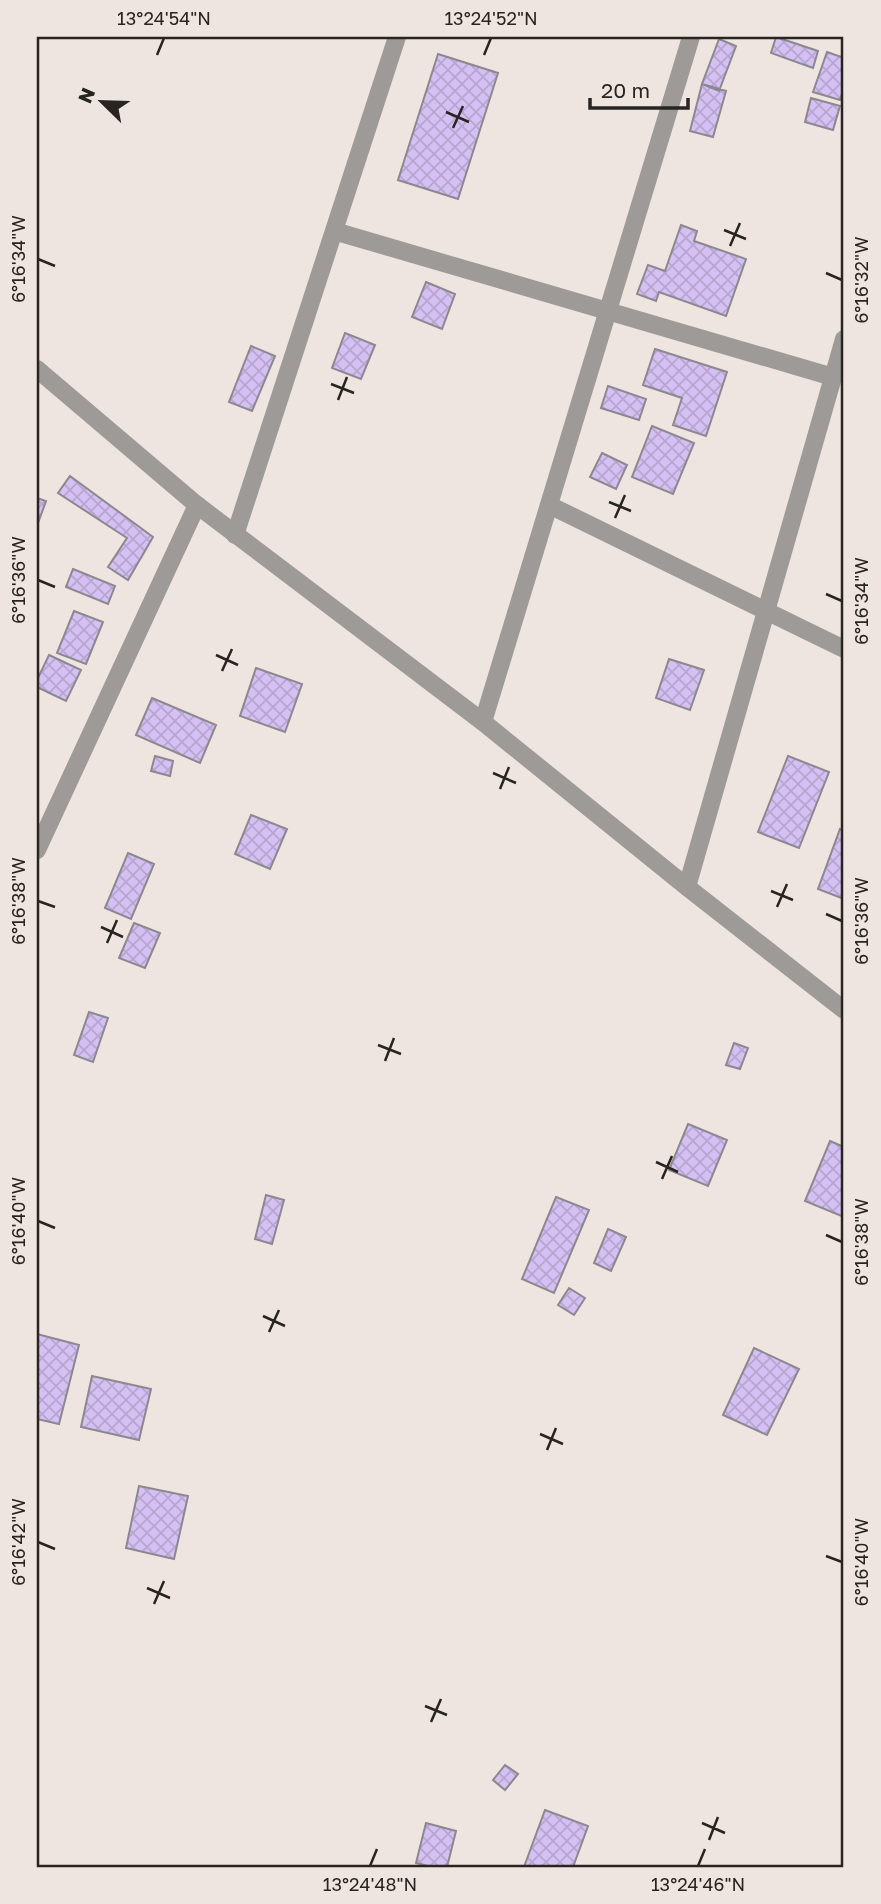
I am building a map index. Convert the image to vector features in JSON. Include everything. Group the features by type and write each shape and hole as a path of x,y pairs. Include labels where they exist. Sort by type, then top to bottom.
{"street":[{"path":"235,535 397,37"},
{"path":"483,722 691,37"},
{"path":"334,231 833,377"},
{"path":"687,887 844,339"},
{"path":"37,369 197,505 483,722 844,1010"},
{"path":"37,850 197,505"},
{"path":"549,505 844,649"}],"building":[{"path":"776,37 818,51 813,68 771,53"},
{"path":"719,39 736,46 719,91 702,84"},
{"path":"827,52 844,58 844,87 840,100 813,92"},
{"path":"438,54 498,73 458,199 398,180"},
{"path":"702,84 726,91 713,137 690,131"},
{"path":"811,98 840,106 833,130 805,122"},
{"path":"681,225 697,231 694,241 746,259 726,316 659,292 656,301 637,294 648,265 665,271"},
{"path":"426,282 455,294 442,329 412,317"},
{"path":"345,333 375,345 361,379 332,368"},
{"path":"251,346 275,356 252,411 229,402"},
{"path":"655,349 727,372 706,436 673,425 682,398 643,385"},
{"path":"608,386 646,399 639,420 601,408"},
{"path":"652,426 694,443 673,494 632,477"},
{"path":"602,453 627,465 616,489 590,477"},
{"path":"70,476 153,537 128,580 108,567 127,538 58,493"},
{"path":"37,498 46,501 37,526"},
{"path":"73,569 115,586 108,604 66,587"},
{"path":"74,611 103,622 86,664 57,653"},
{"path":"49,655 81,670 66,701 37,687 37,680"},
{"path":"669,659 704,670 690,710 656,698"},
{"path":"256,668 302,684 285,732 240,716"},
{"path":"152,698 216,725 200,763 136,735"},
{"path":"155,756 173,761 170,776 151,771"},
{"path":"788,756 829,772 799,848 758,832"},
{"path":"251,815 287,829 270,869 235,854"},
{"path":"840,829 844,831 844,899 818,889"},
{"path":"128,853 154,864 131,919 105,908"},
{"path":"134,923 160,933 145,968 119,958"},
{"path":"89,1012 108,1018 93,1062 74,1055"},
{"path":"734,1043 748,1048 740,1069 726,1065"},
{"path":"688,1124 727,1140 708,1186 669,1170"},
{"path":"830,1141 844,1147 844,1217 805,1201"},
{"path":"266,1195 284,1200 272,1244 255,1239"},
{"path":"556,1197 589,1210 554,1293 522,1279"},
{"path":"608,1229 626,1237 611,1271 594,1263"},
{"path":"569,1288 585,1298 574,1315 558,1305"},
{"path":"37,1334 79,1345 59,1424 37,1419"},
{"path":"754,1348 799,1369 767,1435 723,1415"},
{"path":"92,1376 151,1389 139,1440 81,1427"},
{"path":"139,1486 188,1496 174,1559 126,1548"},
{"path":"505,1765 518,1774 505,1790 493,1780"},
{"path":"545,1810 588,1826 573,1867 524,1867"},
{"path":"426,1823 456,1831 447,1867 416,1863"}]}
